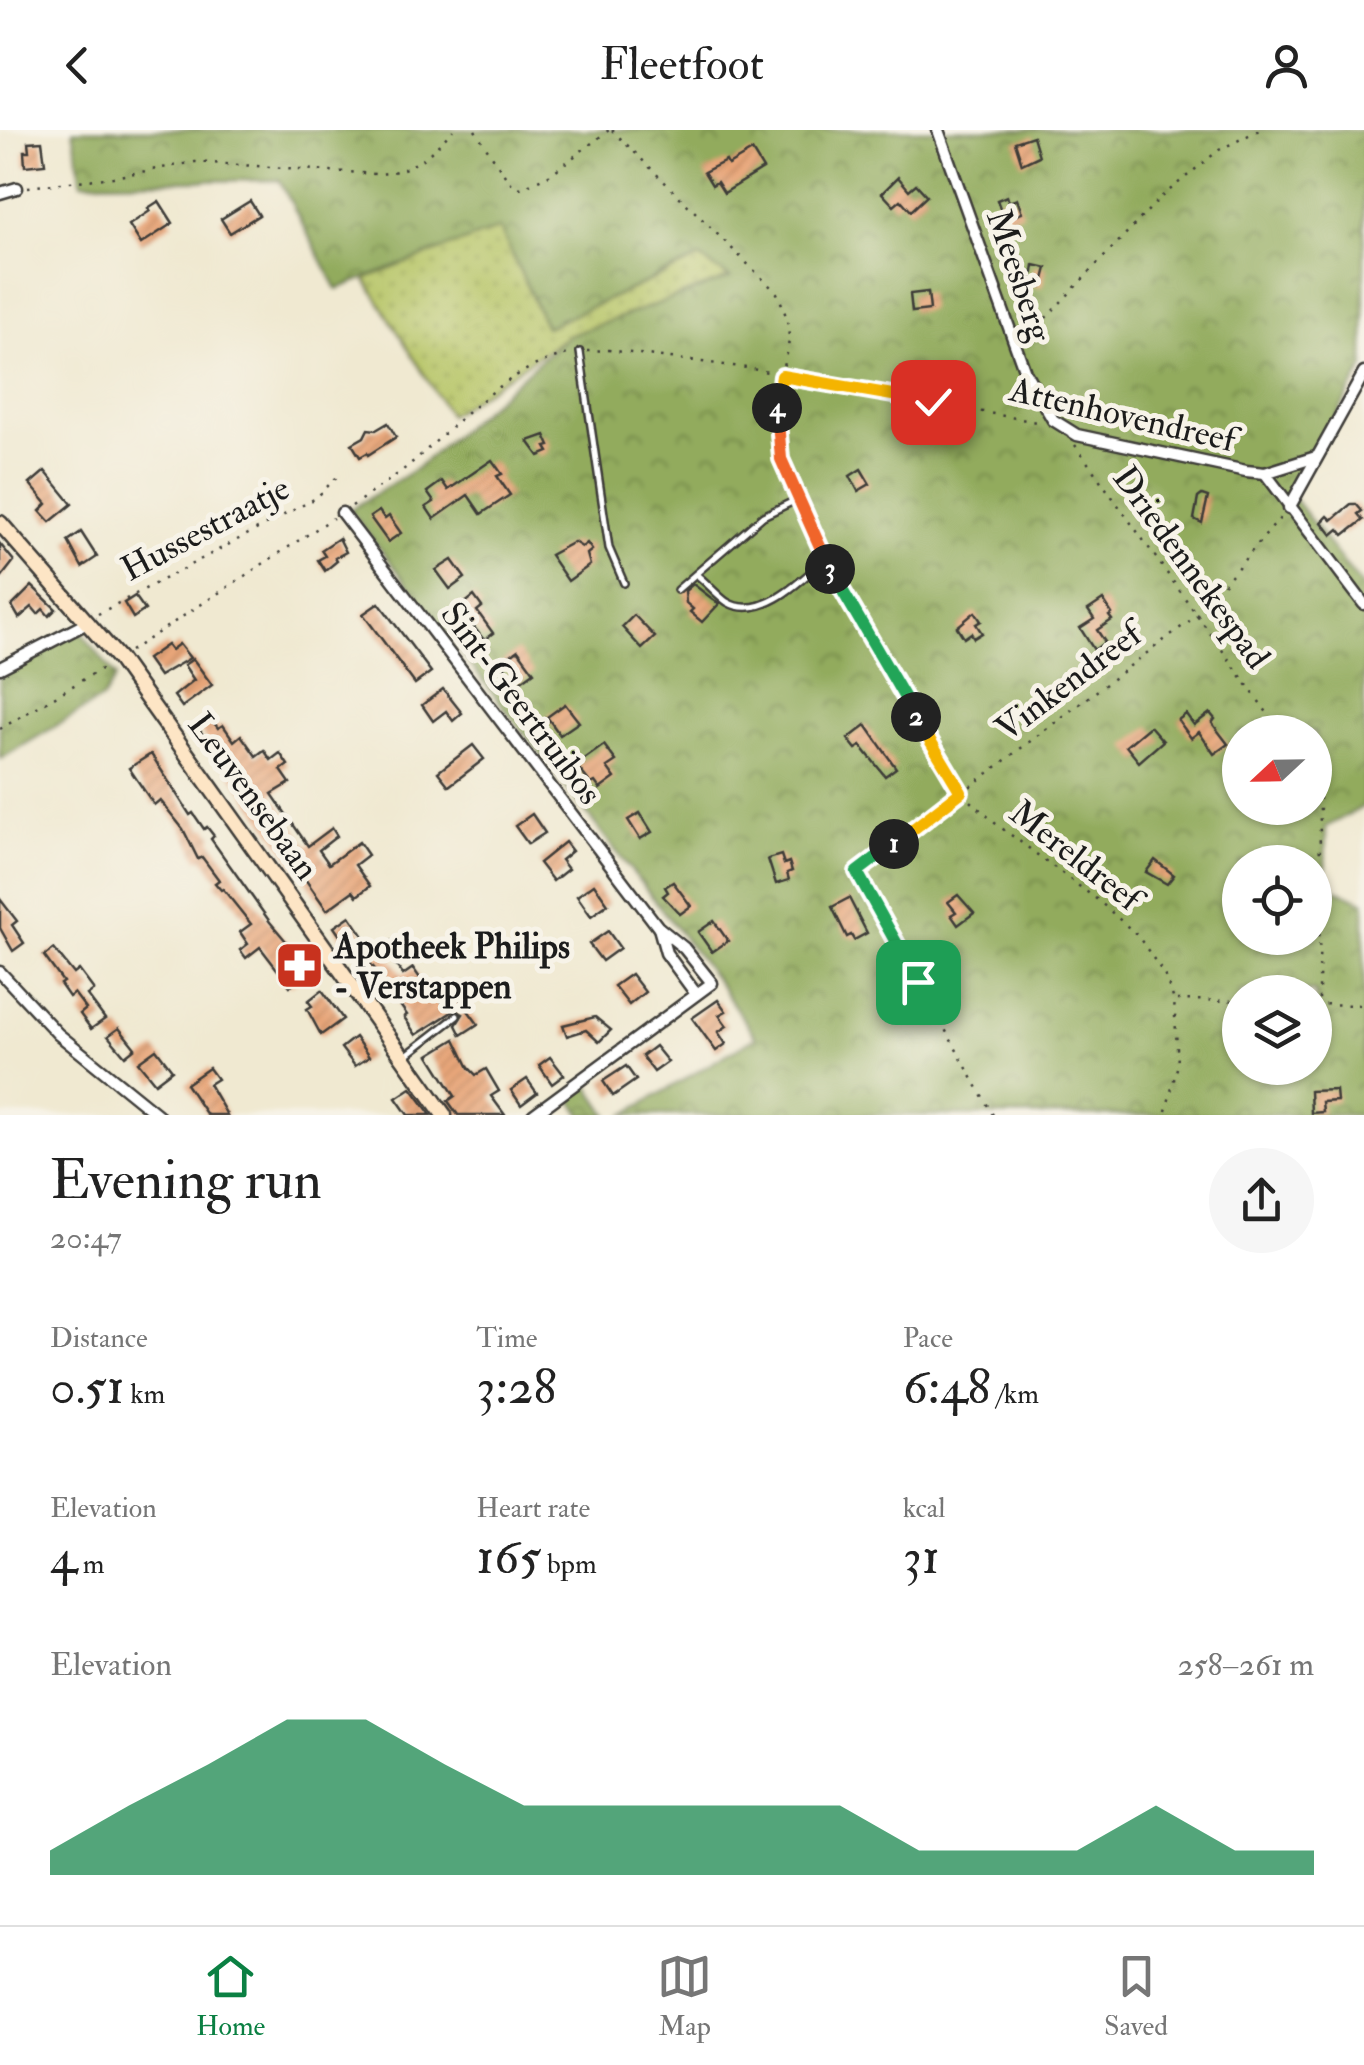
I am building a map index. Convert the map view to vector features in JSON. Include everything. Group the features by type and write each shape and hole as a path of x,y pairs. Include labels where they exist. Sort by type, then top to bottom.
{"street":[{"name":"Meesberg","path":"938,130 1015,348 1040,402 1053,420 1065,428"},
{"path":"0,193 17,188"},
{"path":"1289,508 1364,374"},
{"name":"Attenhovendreef","path":"1065,428 1185,460 1266,473 1316,457"},
{"path":"1266,473 1364,604"},
{"name":"Sint-Geertruibos","path":"342,512 658,927 684,948 712,983 696,994 666,952 658,927"},
{"name":"Leuvensebaan","path":"0,523 119,659 444,1115"},
{"path":"0,668 89,622"},
{"path":"0,972 58,1034 158,1115"},
{"path":"533,1115 696,994"}],"lane":[{"path":"580,352 609,548 624,583"},
{"path":"677,590 764,516 798,498"},
{"path":"697,575 730,604 757,606 796,586 824,559"},
{"path":"404,1057 457,1016"}],"path":[{"path":"17,188 195,162 376,174 400,172 431,153 454,130"},
{"path":"475,130 509,182 521,188 551,174 610,130"},
{"name":"Mereldreef","path":"610,130 777,293 791,334 776,416 781,459 824,559 961,792 995,823 1099,900 1138,936 1164,974 1174,1000"},
{"path":"1015,348 1160,198 1219,150 1259,130"},
{"name":"Attenhovendreef","path":"561,355 608,350 782,376 1065,428"},
{"name":"Driedennekespad","path":"1065,428 1269,715"},
{"name":"Hussestraatje","path":"89,622 307,503 340,474"},
{"name":"Vinkendreef","path":"993,1115 857,872 1196,616 1289,508"},
{"path":"0,729 119,659"},
{"path":"1317,975 1320,825"},
{"path":"1165,1115 1178,1064 1174,1000 1222,1001"},
{"path":"1332,1004 1364,1005"}],"green space":[{"path":"73,130 1364,130 1364,367 1292,496 1364,590 1364,806 1332,824 1332,715 1222,715 1222,825 1330,825 1326,827 1326,845 1222,845 1222,955 1332,955 1332,888 1364,901 1364,1115 624,1115 756,1037 712,974 350,510 417,468 568,336 730,278 700,258 546,327 500,228 337,289 279,180 82,182"},
{"path":"500,228 546,327 700,258 731,278 568,336 449,415 364,277"},
{"path":"79,629 116,677 103,698 0,759 0,671"},
{"path":"586,1082 608,1115 582,1115 568,1095"}],"building":[{"path":"1033,136 1039,156 1022,164 1015,142"},
{"path":"42,141 45,164 25,166 28,142"},
{"path":"752,151 763,169 724,193 717,182 712,185 704,172 726,161 728,165"},
{"path":"898,177 909,190 916,184 927,196 911,211 901,200 894,206 882,193"},
{"path":"1007,196 1009,202 1017,199 1022,213 1004,219 997,200"},
{"path":"159,201 173,223 141,244 129,225"},
{"path":"250,201 259,215 230,233 221,219"},
{"path":"1034,265 1047,268 1042,287 1031,285"},
{"path":"928,292 930,310 912,312 910,294"},
{"path":"388,423 396,437 360,457 352,444 364,437 368,429 376,430"},
{"path":"545,435 549,452 539,456 528,441"},
{"path":"492,460 510,495 481,514 468,495 434,519 426,507 434,502 427,492 442,481 448,490"},
{"path":"861,469 870,484 858,491 850,476"},
{"path":"45,471 72,504 50,522 40,511 47,504 30,484"},
{"path":"1202,495 1208,497 1202,523 1194,519"},
{"path":"1351,504 1362,511 1358,514 1363,520 1344,535 1339,529 1332,535 1322,522 1328,516 1332,520"},
{"path":"379,511 385,519 389,516 401,533 388,542 370,517"},
{"path":"81,532 97,557 82,567 68,541"},
{"path":"339,538 346,552 325,571 318,560 325,556 321,550"},
{"path":"574,542 582,547 587,543 592,550 587,554 590,565 568,581 550,555"},
{"path":"0,544 14,561 0,579"},
{"path":"452,560 465,578 450,589 436,570"},
{"path":"693,584 719,604 702,622 686,603 685,591"},
{"path":"32,586 56,609 49,616 43,609 38,614 32,607 19,618 12,606"},
{"path":"135,596 145,610 133,618 124,603"},
{"path":"474,596 482,607 477,611 493,633 484,640 459,608"},
{"path":"1103,600 1112,620 1097,630 1105,642 1094,650 1080,628 1094,619 1088,610"},
{"path":"379,603 431,672 415,684 363,614"},
{"path":"975,612 982,633 964,638 957,627"},
{"path":"634,615 655,637 642,649 622,627"},
{"path":"179,644 190,658 159,676 147,659 167,645 171,650"},
{"path":"518,650 534,672 517,684 501,662"},
{"path":"193,659 212,685 182,707 174,696 194,680 184,665"},
{"path":"443,689 462,713 453,721 446,711 433,721 422,705"},
{"path":"565,704 579,722 560,735 547,717"},
{"path":"1210,713 1222,736 1222,748 1214,754 1199,732 1191,738 1178,720 1186,714 1194,725"},
{"path":"209,716 218,728 223,725 234,741 241,735 256,756 264,750 271,760 280,753 288,765 281,770 290,783 272,794 308,846 332,828 337,836 319,850 329,864 359,842 368,855 355,865 370,886 357,896 353,891 327,910 196,725"},
{"path":"866,725 896,768 885,776 861,746 856,749 848,739"},
{"path":"1150,726 1163,741 1139,762 1126,746"},
{"path":"473,745 484,759 449,786 438,772"},
{"path":"604,745 616,761 607,767 615,778 600,789 576,765"},
{"path":"151,754 190,815 193,813 214,836 211,839 270,922 307,966 304,976 290,986 260,947 246,958 240,950 248,944 240,932 251,924 215,883 219,880 202,857 198,859 183,829 160,800 154,805 129,768"},
{"path":"640,813 652,832 640,839 628,820"},
{"path":"532,814 545,833 528,844 515,826"},
{"path":"565,842 572,851 561,860 568,869 553,881 539,863"},
{"path":"781,855 792,871 787,873 789,880 776,884 768,859"},
{"path":"1155,860 1174,875 1167,884 1146,872"},
{"path":"673,882 691,906 680,914 663,896 668,892 665,887"},
{"path":"594,884 608,904 591,916 577,896"},
{"path":"958,895 974,913 958,925 951,915 956,912 948,902"},
{"path":"849,898 867,933 854,940 851,935 847,937 832,907"},
{"path":"0,899 17,921 12,925 24,943 13,951 0,928"},
{"path":"350,916 374,951 391,941 398,951 390,957 403,975 413,968 433,997 437,995 443,1003 456,994 478,1024 461,1035 456,1025 463,1014 455,1010 416,1035 374,968 358,949 352,953 334,927"},
{"path":"714,921 728,941 712,952 698,932"},
{"path":"608,931 620,948 602,961 589,944"},
{"path":"54,949 74,974 79,970 94,990 87,995 105,1019 91,1029 80,1014 86,1009 74,993 69,997 44,956"},
{"path":"631,974 645,992 629,1005 614,986"},
{"path":"322,990 343,1019 321,1035 307,1009 312,1006 308,1001"},
{"path":"718,1000 726,1011 719,1015 727,1026 718,1032 726,1044 716,1051 692,1018"},
{"path":"595,1017 611,1030 599,1042 586,1030 567,1036 563,1025"},
{"path":"119,1028 135,1048 125,1056 108,1036"},
{"path":"355,1037 369,1057 355,1066 341,1048"},
{"path":"455,1039 476,1075 486,1069 499,1091 491,1096 505,1115 458,1115 448,1101 455,1096 429,1055"},
{"path":"655,1046 668,1062 654,1072 642,1056"},
{"path":"156,1049 172,1070 155,1083 138,1062"},
{"path":"550,1057 564,1075 552,1084 539,1065"},
{"path":"626,1066 636,1080 613,1096 603,1081"},
{"path":"209,1068 217,1079 209,1084 227,1115 207,1115 186,1084"},
{"path":"527,1079 537,1093 521,1105 511,1090"},
{"path":"411,1088 431,1115 408,1115 396,1098"},
{"path":"1336,1090 1337,1101 1322,1102 1323,1112 1311,1113 1310,1091"}],"place":[{"name":"Apotheek Philips - Verstappen","path":"299,966"}],"route":[{"path":"918,982 857,872 961,792 824,559 781,459 776,416 782,376 933,402"}]}
